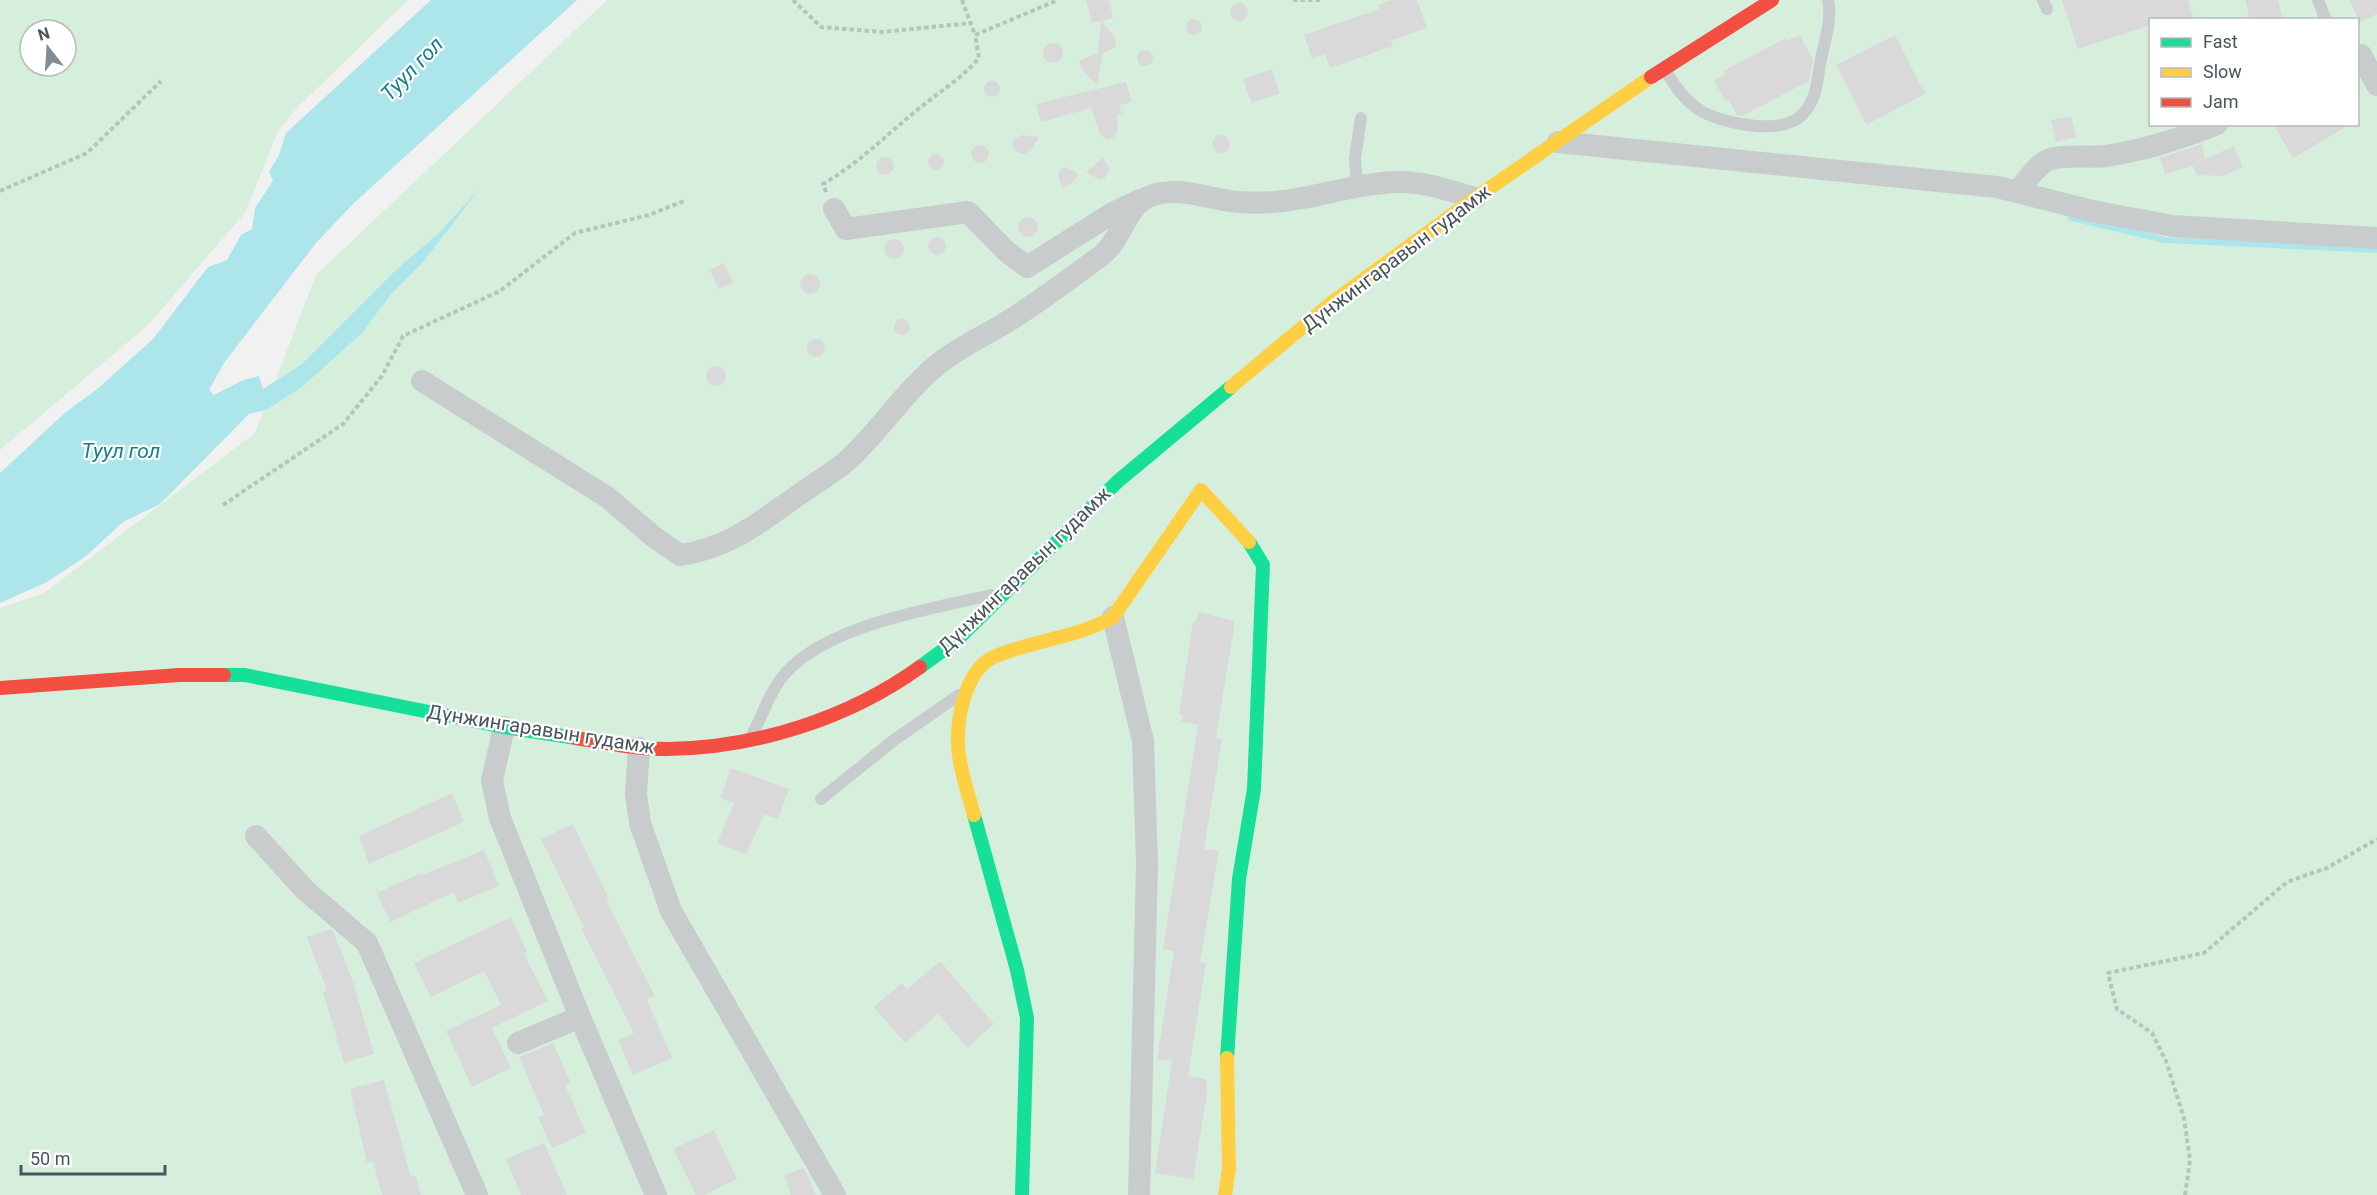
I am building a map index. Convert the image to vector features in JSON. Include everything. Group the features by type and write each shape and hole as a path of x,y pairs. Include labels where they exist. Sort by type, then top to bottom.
{"main road":[{"name":"Дүнжингаравын гудамж","path":"0,688 179,675 245,675 504,727 639,748 668,749 750,741 828,717 896,684 957,640 1126,474 1330,304 1475,198 1664,68 1772,0"},
{"name":"Дүнжингаравын гудамж","path":"1022,1195 1027,1018 1017,970 959,759 961,713 966,690 978,666 995,656 1094,628 1113,617 1201,490 1252,546 1263,565 1254,789 1239,879 1234,980 1225,1074 1228,1169 1225,1195"}],"street":[{"path":"2365,53 2377,85"},
{"path":"2018,191 2040,165 2052,159 2103,156 2135,151 2162,145 2212,126"},
{"path":"1558,142 1975,184 2018,191 2092,211 2173,226 2377,238"},
{"path":"834,209 846,229 968,212 1006,251 1027,267 1111,214 1161,192 1179,192 1208,198 1266,203 1304,200 1357,187 1398,182 1421,184 1475,198"},
{"path":"422,381 607,497 654,537 680,555 706,551 733,540 847,461 904,398 943,360 1011,319 1112,246 1134,209 1145,198"},
{"path":"1113,617 1143,741 1147,864 1139,1195"},
{"path":"957,640 978,666"},
{"path":"504,727 492,780 500,818 580,1017 656,1195"},
{"path":"639,748 636,794 640,823 671,911 835,1195"},
{"path":"256,836 305,891 367,943 477,1195"},
{"path":"518,1043 580,1017"}],"lane":[{"path":"1664,68 1677,90 1702,111 1731,123 1765,127 1787,123 1803,115 1818,87 1828,0"},
{"path":"2318,0 2325,18"},
{"path":"1357,187 1354,159 1361,118"},
{"path":"750,741 780,680 796,664 824,645 878,623 1007,592"},
{"path":"821,799 894,740 966,690"}],"path":[{"path":"793,0 821,27 882,32 971,23"},
{"path":"834,209 823,184 851,168 972,67 979,58 975,35 962,0"},
{"path":"975,35 1058,0"},
{"path":"1293,0 1321,0"},
{"path":"0,190 87,153 161,81"},
{"path":"223,506 343,424 382,376 403,336 500,291 575,233 649,215 684,201"},
{"path":"2186,1195 2190,1160 2184,1118 2166,1061 2152,1033 2117,1009 2108,973 2204,953 2287,882 2327,867 2377,839"}],"green space":[{"path":"0,0 408,0 297,108 278,131 245,213 147,326 0,450"},
{"path":"607,0 2377,0 2377,1195 0,1195 0,608 44,593 255,433 316,275"}],"water":[{"name":"Туул гол","path":"431,0 577,0 354,203 316,243 224,363 209,390 214,395 243,380 259,376 263,389 302,364 397,269 440,232 480,188 424,261 391,294 363,332 302,387 266,410 249,414 160,504 123,522 85,557 47,582 0,603 0,473 67,411 96,390 153,339 208,267 227,260 241,235 252,229 255,208 273,181 269,172 279,155 286,133"}],"building":[{"path":"1086,0 1109,0 1113,18 1102,21 1115,38 1116,47 1103,53 1097,85 1082,70 1079,61 1098,53 1101,21 1092,23"},
{"path":"1392,0 1417,0 1427,28 1391,41 1393,46 1330,68 1325,54 1312,59 1304,35 1379,9 1378,5"},
{"path":"2062,0 2188,0 2193,18 2149,18 2149,26 2078,49"},
{"path":"2245,0 2278,0 2282,18 2250,18"},
{"path":"2349,0 2377,0 2377,14 2360,22"},
{"path":"1239,3 1245,6 1248,12 1245,18 1239,21 1233,18 1230,12 1233,6"},
{"path":"1194,19 1200,21 1202,27 1200,33 1194,35 1188,33 1186,27 1188,21"},
{"path":"1800,35 1813,59 1809,81 1742,116 1737,115 1729,100 1725,102 1714,80 1725,74 1723,71 1786,38 1787,41"},
{"path":"1895,35 1925,94 1866,125 1836,65"},
{"path":"1053,43 1060,46 1063,53 1060,60 1053,63 1046,60 1043,53 1046,46"},
{"path":"1145,50 1153,58 1145,66 1137,58"},
{"path":"1272,69 1280,94 1251,103 1243,79"},
{"path":"989,81 995,81 1000,89 998,95 989,97 984,92 984,86"},
{"path":"1126,82 1132,102 1119,105 1122,114 1117,115 1118,130 1113,138 1107,140 1100,134 1091,108 1041,122 1036,104"},
{"path":"2071,116 2076,137 2056,142 2051,120"},
{"path":"2274,126 2348,126 2293,158"},
{"path":"1022,135 1039,137 1030,151 1024,154 1018,153 1012,145 1014,139"},
{"path":"1221,135 1227,138 1230,144 1227,150 1221,153 1215,150 1212,144 1215,138"},
{"path":"2202,144 2205,159 2234,146 2243,167 2223,176 2196,175 2193,166 2165,174 2160,158"},
{"path":"976,145 984,145 989,150 987,161 976,163 971,158 971,150"},
{"path":"933,154 939,154 944,162 942,168 933,170 928,165 928,159"},
{"path":"885,157 891,160 894,166 891,172 885,175 879,172 876,166 879,160"},
{"path":"1103,158 1110,168 1105,178 1100,180 1086,172"},
{"path":"1066,167 1079,174 1072,183 1062,189 1058,175 1061,169"},
{"path":"1028,217 1035,220 1038,227 1035,234 1028,237 1021,234 1018,227 1021,220"},
{"path":"937,237 943,240 946,246 943,252 937,255 931,252 928,246 931,240"},
{"path":"894,239 901,242 904,249 901,256 894,259 887,256 884,249 887,242"},
{"path":"724,263 733,282 719,289 710,270"},
{"path":"810,274 817,277 820,284 817,291 810,294 803,291 800,284 803,277"},
{"path":"902,319 908,321 910,327 908,333 902,335 896,333 894,327 896,321"},
{"path":"816,339 822,342 825,348 822,354 816,357 810,354 807,348 810,342"},
{"path":"716,366 723,369 726,376 723,383 716,386 709,383 706,376 709,369"},
{"path":"1198,612 1235,621 1216,738 1222,739 1204,849 1219,851 1200,962 1206,963 1188,1076 1206,1079 1207,1094 1193,1179 1155,1173 1172,1061 1157,1059 1174,951 1163,949 1198,725 1182,722 1183,716 1179,714 1193,622 1196,623"},
{"path":"731,768 789,789 778,819 764,814 746,855 717,843 734,803 720,798"},
{"path":"452,793 464,822 369,864 359,836"},
{"path":"573,824 609,899 606,900 655,996 647,999 672,1058 633,1075 618,1040 634,1033 581,928 584,927 541,839"},
{"path":"484,850 499,886 458,903 454,892 390,922 377,893 421,873 422,875"},
{"path":"511,917 527,952 524,954 548,1001 492,1028 511,1068 472,1087 446,1031 501,1005 484,971 431,997 414,963"},
{"path":"330,929 334,933 353,982 374,1054 344,1063 323,992 327,991 307,937"},
{"path":"940,961 994,1024 967,1048 938,1014 905,1043 874,1007 902,983 907,989"},
{"path":"553,1043 571,1083 565,1085 586,1133 552,1148 538,1117 544,1115 519,1057"},
{"path":"384,1080 411,1177 416,1176 421,1195 382,1195 373,1161 367,1163 350,1089"},
{"path":"714,1130 737,1179 704,1195 696,1195 673,1149"},
{"path":"544,1143 567,1195 521,1195 506,1159"},
{"path":"804,1168 816,1195 791,1195 784,1175"}],"waterway":[{"path":"2071,218 2165,240 2377,250"}],"traffic: fast":[{"path":"920,667 957,640 1117,482 1231,387"},
{"path":"1227,1058 1239,879 1254,789 1263,565 1249,542"},
{"path":"224,675 245,675 504,727 576,738"},
{"path":"974,815 1017,970 1027,1018 1022,1195"}],"traffic: slow":[{"path":"1231,387 1330,304 1475,198 1651,77"},
{"path":"974,815 961,768 958,733 968,687 975,674 985,663 996,656 1085,630 1113,617 1201,490 1249,542"},
{"path":"1225,1195 1229,1169 1227,1058"}],"traffic: jam":[{"path":"1651,77 1772,0"},
{"path":"576,738 655,749 734,743 800,727 832,716 862,702 920,667"},
{"path":"0,688 179,675 224,675"}]}
